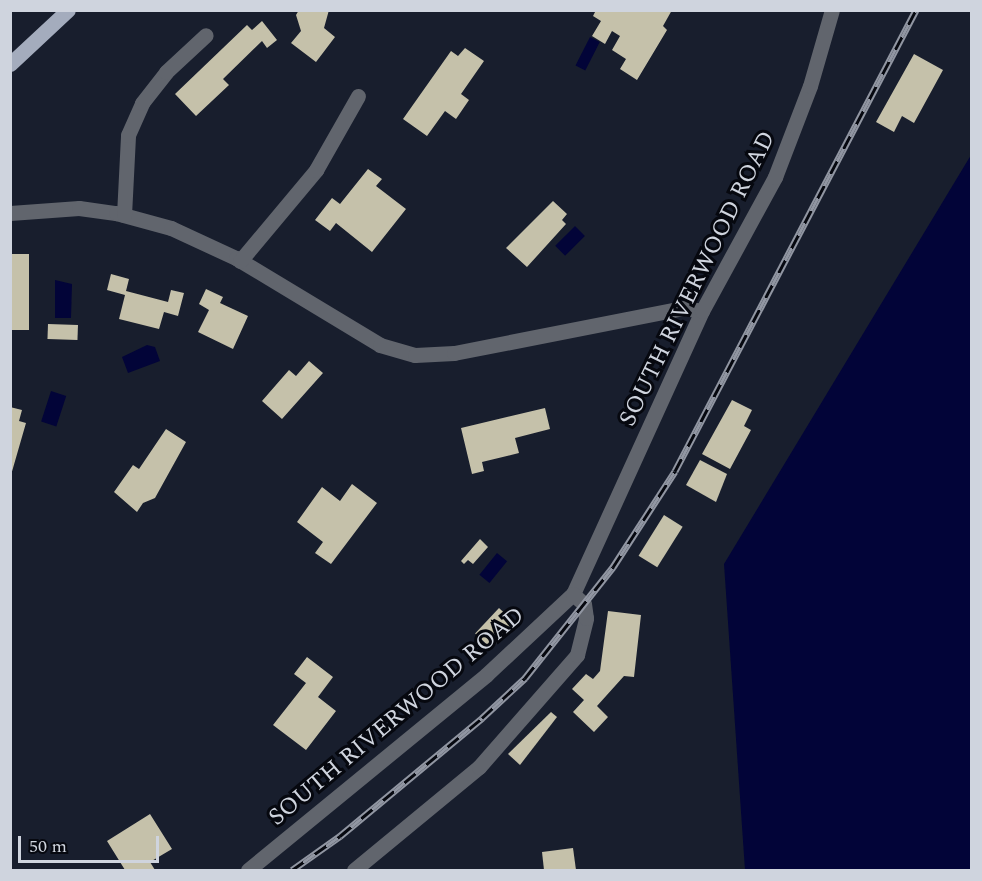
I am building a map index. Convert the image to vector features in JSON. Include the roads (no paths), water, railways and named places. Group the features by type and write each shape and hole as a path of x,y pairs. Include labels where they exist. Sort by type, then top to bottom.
{"main road":[{"path":"10,64 68,10"}],"street":[{"name":"SOUTH RIVERWOOD ROAD","path":"248,870 486,675 573,594 702,311 792,138 832,10"},
{"path":"124,215 128,135 142,103 166,72 206,35"},
{"path":"240,261 316,170 358,96"},
{"path":"10,213 79,208 124,215 171,228 240,261 380,345 415,355 454,353 684,308 702,311"},
{"path":"354,870 478,767 577,655 586,618 584,604 573,594"}],"railway":[{"path":"292,870 340,836 482,718 525,678 613,567 675,471 916,10"}]}
